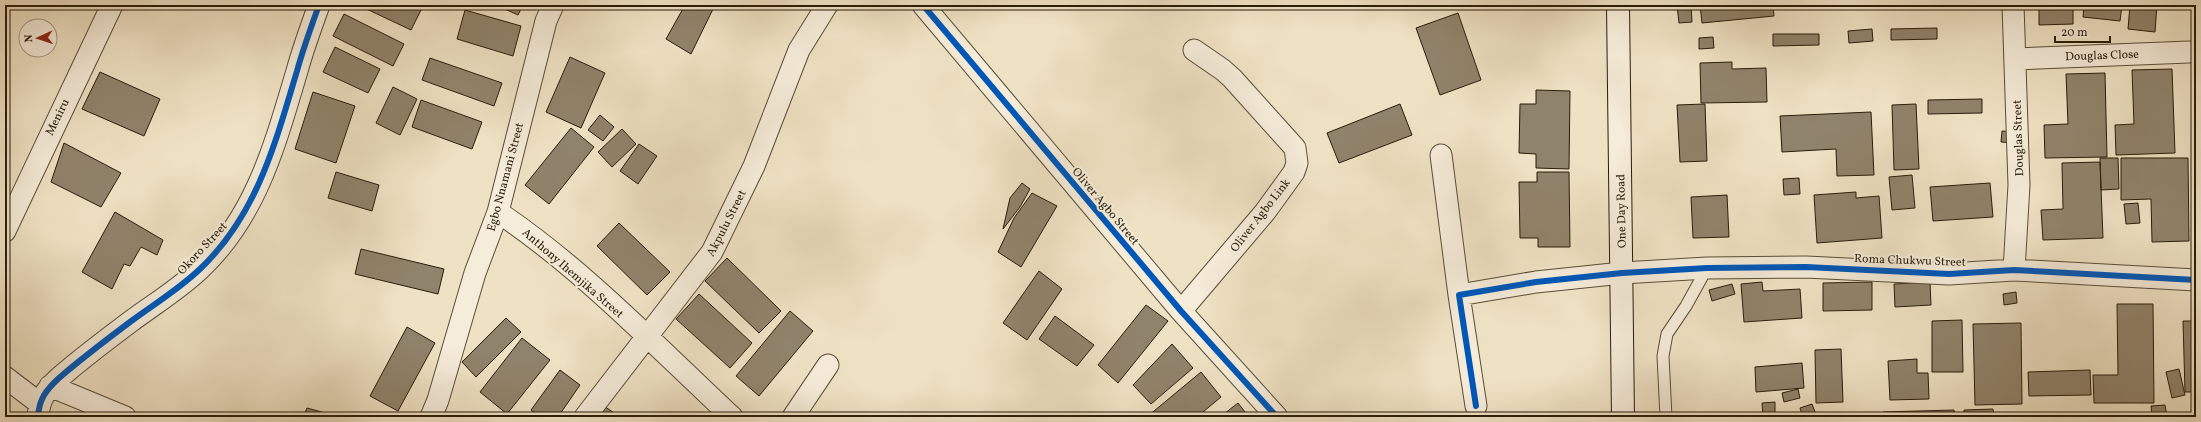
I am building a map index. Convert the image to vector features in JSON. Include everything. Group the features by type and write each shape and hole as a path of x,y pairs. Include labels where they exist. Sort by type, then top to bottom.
{"main road":[{"name":"One Day Road","path":"1618,5 1623,417"}],"street":[{"name":"Meniru","path":"5,231 112,5"},
{"name":"Okoro Street","path":"39,410 50,386 78,362 186,282 216,253 235,228 249,207 275,147 297,69 319,5"},
{"name":"Egbo Nnamani Street","path":"431,417 438,400 475,273 498,212 546,22 553,5"},
{"name":"Akpulu Street","path":"585,417 646,337 691,282 712,252 754,166 799,50 827,5"},
{"name":"Oliver Agbo Street","path":"923,5 1181,311 1277,417"},
{"name":"Douglas Street","path":"2012,5 2016,58 2019,185 2014,270"},
{"name":"Oliver Agbo Link","path":"1181,311 1265,212 1294,172 1297,163 1295,148 1232,78 1194,50"},
{"name":"Douglas Close","path":"2016,58 2189,52"},
{"path":"1441,155 1459,295 1476,406"},
{"name":"Anthony Ihemjika Street","path":"498,212 526,231 568,265 732,417"},
{"name":"Roma Chukwu Street","path":"1459,295 1536,282 1622,273 1707,268 1806,267 1948,274 2014,270 2196,280"},
{"path":"793,417 828,365"},
{"path":"5,377 39,410"},
{"path":"50,386 125,417"}],"lane":[{"path":"1666,417 1663,356 1667,334 1686,306 1707,268"}],"building":[{"path":"358,5 415,5 422,8 411,30"},
{"path":"496,5 523,5 518,15"},
{"path":"685,5 715,5 691,54 666,39"},
{"path":"1677,5 1691,5 1692,22 1679,23"},
{"path":"1700,5 1773,5 1774,16 1702,23"},
{"path":"2039,5 2073,5 2073,24 2039,25"},
{"path":"2084,5 2122,5 2120,21 2083,17"},
{"path":"2130,5 2157,5 2155,32 2128,29"},
{"path":"465,10 521,26 513,56 457,39"},
{"path":"1458,13 1481,80 1440,95 1416,28"},
{"path":"344,14 404,44 393,66 333,36"},
{"path":"1937,28 1937,39 1891,40 1891,29"},
{"path":"1872,29 1873,41 1849,43 1848,31"},
{"path":"1773,34 1819,34 1819,45 1773,46"},
{"path":"1713,37 1714,48 1699,49 1699,38"},
{"path":"335,47 380,69 368,93 323,72"},
{"path":"570,57 605,73 581,128 546,112"},
{"path":"430,58 502,83 494,106 422,80"},
{"path":"1732,62 1732,69 1766,68 1767,102 1701,103 1700,63"},
{"path":"2172,69 2175,153 2116,155 2115,125 2134,124 2132,70"},
{"path":"100,72 160,99 144,136 82,109"},
{"path":"2105,73 2107,157 2045,158 2044,125 2068,124 2066,74"},
{"path":"393,87 417,99 400,135 376,123"},
{"path":"1536,90 1570,91 1569,169 1536,168 1536,154 1519,153 1520,104 1536,104"},
{"path":"313,92 355,106 336,163 295,149"},
{"path":"1982,99 1982,113 1928,114 1928,100"},
{"path":"421,100 482,122 472,149 412,127"},
{"path":"1400,104 1412,135 1339,163 1327,133"},
{"path":"1705,104 1707,161 1680,162 1677,105"},
{"path":"1916,104 1919,169 1894,170 1892,105"},
{"path":"1871,112 1874,175 1837,176 1836,149 1782,152 1780,116"},
{"path":"600,115 614,127 603,141 588,130"},
{"path":"571,128 594,147 549,204 525,185"},
{"path":"622,129 636,144 612,167 598,152"},
{"path":"2002,131 2015,132 2014,143 2001,142"},
{"path":"64,143 121,173 101,207 51,182"},
{"path":"639,144 657,156 638,184 620,171"},
{"path":"2100,158 2118,158 2119,189 2101,190"},
{"path":"2121,158 2188,158 2189,241 2152,242 2151,199 2121,200"},
{"path":"2100,162 2103,238 2043,240 2041,210 2063,209 2062,163"},
{"path":"336,172 379,185 372,211 328,198"},
{"path":"1537,172 1569,172 1570,247 1538,247 1538,238 1520,238 1519,182 1537,182"},
{"path":"1912,175 1915,208 1892,210 1889,177"},
{"path":"1799,178 1800,194 1784,195 1783,179"},
{"path":"1022,183 1030,189 1020,207 1003,229 1010,198"},
{"path":"1990,183 1993,217 1933,221 1930,187"},
{"path":"1856,192 1856,198 1879,196 1882,238 1817,243 1814,195"},
{"path":"1032,193 1057,206 1021,267 998,252 1014,218"},
{"path":"1727,195 1729,237 1693,238 1691,197"},
{"path":"2138,203 2140,223 2126,224 2124,204"},
{"path":"115,212 163,240 157,255 141,247 130,266 124,264 112,289 82,272"},
{"path":"619,223 670,272 647,295 597,246"},
{"path":"361,249 444,269 438,294 355,274"},
{"path":"727,258 781,311 759,333 705,281"},
{"path":"1039,271 1062,289 1027,340 1003,323"},
{"path":"1762,282 1763,291 1800,289 1802,318 1744,322 1741,284"},
{"path":"1872,282 1872,310 1823,311 1823,283"},
{"path":"1930,282 1931,305 1895,307 1894,284"},
{"path":"1732,284 1735,294 1712,301 1709,290"},
{"path":"2016,292 2017,303 2004,305 2003,294"},
{"path":"699,294 752,343 730,368 676,319"},
{"path":"2117,304 2153,304 2154,403 2094,403 2093,375 2118,375"},
{"path":"1146,305 1168,321 1118,383 1098,365"},
{"path":"790,311 813,331 759,396 736,376"},
{"path":"1055,316 1094,345 1077,366 1039,339"},
{"path":"506,318 521,332 476,377 462,362"},
{"path":"1962,320 1963,372 1932,372 1932,321"},
{"path":"2183,321 2196,321 2196,392 2185,392"},
{"path":"2021,323 2022,404 1975,405 1973,324"},
{"path":"407,327 435,343 398,411 370,396"},
{"path":"522,338 550,360 507,414 480,392"},
{"path":"1172,344 1193,368 1151,404 1133,385"},
{"path":"1841,349 1843,402 1816,403 1815,350"},
{"path":"1917,359 1917,373 1928,373 1929,399 1890,400 1888,361"},
{"path":"1802,363 1804,388 1756,392 1755,367"},
{"path":"2179,369 2185,395 2172,398 2166,372"},
{"path":"560,370 580,385 558,417 540,417 531,410"},
{"path":"2090,370 2091,395 2029,396 2028,372"},
{"path":"1201,372 1221,397 1197,417 1148,416"},
{"path":"1798,389 1800,398 1784,402 1782,393"},
{"path":"1775,402 1775,417 1763,417 1762,403"},
{"path":"1238,403 1249,417 1220,417"},
{"path":"1812,404 1817,417 1796,417 1802,415 1800,408"},
{"path":"2165,405 2167,417 2152,417 2151,406"},
{"path":"604,406 620,417 596,417"},
{"path":"307,408 340,417 303,417"},
{"path":"1993,409 1994,417 1964,417 1964,410"},
{"path":"1954,410 1955,417 1883,417 1883,412"},
{"path":"2108,413 2108,417 2044,417 2044,415"}],"cycle path":[{"path":"38,417 40,405 44,395 54,382 103,342 192,277 220,248 236,226 250,202 272,151 304,46 319,5"},
{"path":"923,5 1181,311 1277,417"},
{"path":"1476,406 1459,295 1536,282 1622,273 1707,268 1806,267 1949,274 2014,270 2196,280"}]}
